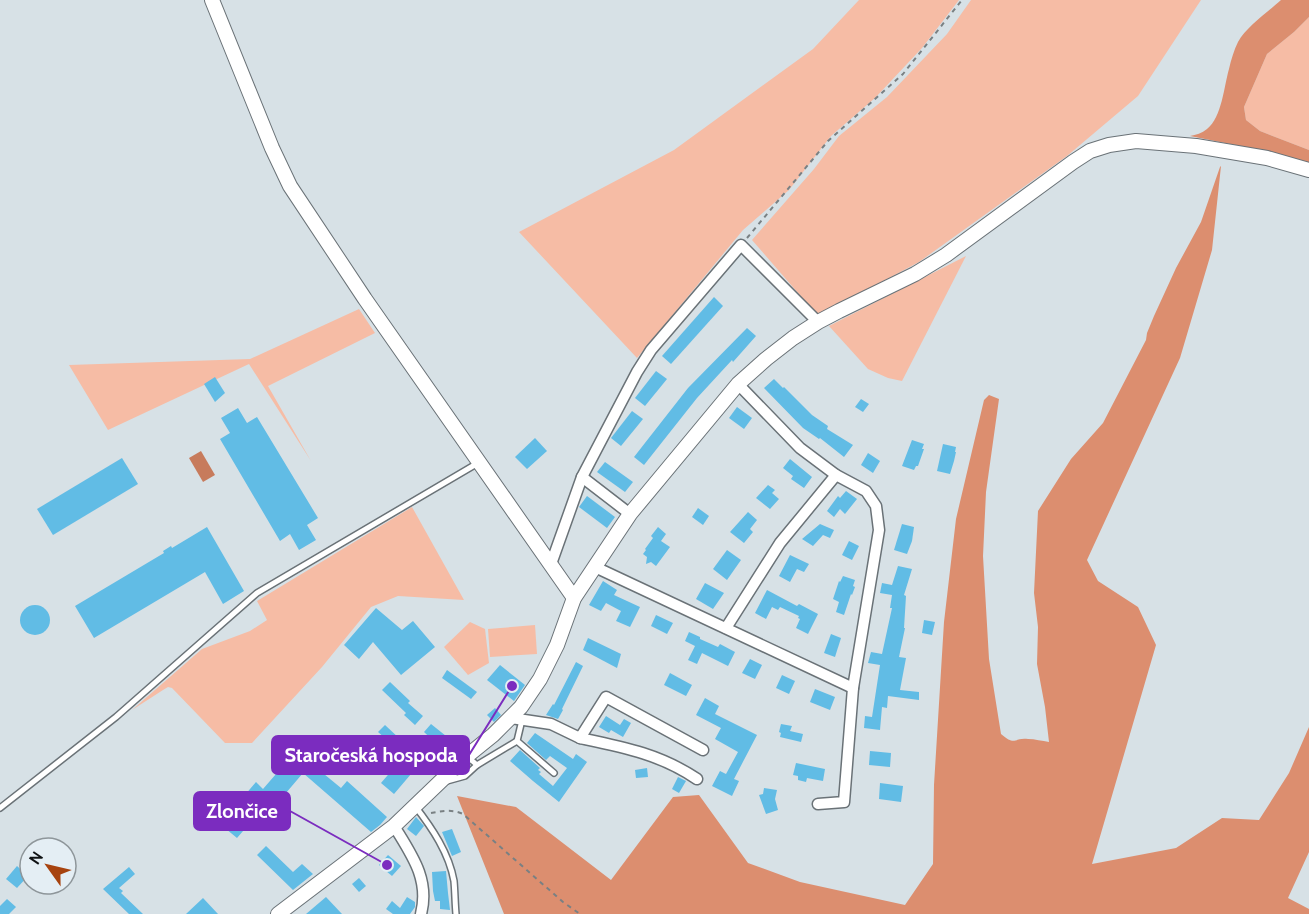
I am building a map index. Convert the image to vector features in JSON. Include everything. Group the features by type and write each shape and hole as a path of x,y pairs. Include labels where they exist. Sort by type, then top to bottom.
{"street":[{"path":"212,0 272,148 290,186 365,299 574,598"},
{"path":"278,914 394,826 419,810 440,782 472,760 493,735 517,719 521,707 540,679 558,645 574,598 630,514 738,384 793,338 818,322 915,274 955,248 1073,162 1090,151 1108,145 1136,141 1196,146 1267,158 1309,170"},
{"path":"551,564 582,477 637,372 651,350 741,245 818,322"},
{"path":"738,384 800,448 836,475 866,491 876,506 879,530 853,688 844,802 818,804"},
{"path":"726,628 780,543 836,475"},
{"path":"582,477 630,514"},
{"path":"595,567 853,688"},
{"path":"580,738 606,696 703,750"},
{"path":"517,719 551,724 580,738 655,756 697,779"},
{"path":"394,826 418,868 424,894 421,914"}],"lane":[{"path":"0,808 117,717 257,593 479,462"},
{"path":"517,719 517,741 554,773"},
{"path":"472,760 517,741"},
{"path":"419,810 444,850 449,863 454,880 456,914"}],"path":[{"path":"741,245 828,141 903,74 962,0"},
{"path":"419,810 449,810 463,814 563,902 580,914"}],"shaded area":[{"path":"859,0 959,0 922,48 875,98 831,136 789,190 743,230 637,358 519,232 674,150 813,49"},
{"path":"971,0 1201,0 1138,96 1067,156 919,262 818,316 752,240 814,169 839,136 887,97 947,34"},
{"path":"1281,0 1309,0 1309,17 1267,54 1244,107 1246,120 1260,131 1309,150 1309,165 1265,151 1190,136 1205,130 1216,117 1233,55 1242,36"},
{"path":"1309,17 1309,150 1260,131 1246,120 1244,107 1267,54"},
{"path":"1221,166 1212,250 1180,358 1087,560 1098,581 1138,607 1156,645 1092,864 1176,848 1222,818 1259,820 1289,773 1309,727 1309,852 1288,898 1309,909 1309,914 504,914 457,796 516,807 611,880 673,797 699,795 748,863 800,882 905,905 933,864 934,785 944,622 956,519 984,400 989,395 999,399 986,492 983,556 989,659 1001,734 1012,741 1033,739 1049,742 1037,664 1038,627 1034,593 1038,511 1071,459 1103,423 1146,340 1154,316 1176,268 1201,222"},
{"path":"966,256 902,381 888,378 868,369 829,326"},
{"path":"359,309 375,333 268,386 311,461 249,364 108,430 69,365 250,359"},
{"path":"201,451 215,475 203,482 189,458"},
{"path":"412,507 464,600 398,596 371,607 322,667 252,743 225,743 172,688 168,687 132,710 202,649 250,631 267,620 257,601"},
{"path":"470,622 485,629 489,663 468,675 444,647"},
{"path":"535,625 537,654 490,657 488,629"}],"building":[{"path":"714,297 723,306 671,364 662,356"},
{"path":"747,328 756,336 697,398 644,465 634,457 688,388"},
{"path":"656,371 667,379 645,406 635,398"},
{"path":"215,377 225,393 215,402 204,384"},
{"path":"774,379 812,415 828,426 827,429 853,445 844,457 803,428 764,388"},
{"path":"861,399 869,404 863,412 855,407"},
{"path":"737,407 752,418 744,429 729,418"},
{"path":"238,408 247,423 257,417 318,518 307,525 316,540 299,550 290,534 280,541 220,439 230,433 221,418"},
{"path":"632,411 643,419 621,446 611,438"},
{"path":"535,438 547,451 527,469 515,457"},
{"path":"912,440 924,444 918,466 914,470 902,466"},
{"path":"943,444 956,447 950,474 937,471"},
{"path":"868,453 880,461 873,473 861,465"},
{"path":"122,458 138,484 53,535 37,509"},
{"path":"790,459 812,477 804,488 791,479 793,476 783,468"},
{"path":"605,462 633,482 625,492 597,472"},
{"path":"768,485 775,490 772,493 779,499 770,509 756,498"},
{"path":"846,491 857,499 845,514 840,509 834,517 827,511 838,496 840,498"},
{"path":"587,496 615,517 607,528 579,507"},
{"path":"698,508 709,516 703,525 692,517"},
{"path":"748,512 757,520 750,529 753,532 744,543 730,532"},
{"path":"820,524 834,530 830,538 823,535 813,546 802,539"},
{"path":"902,524 914,527 907,554 894,550"},
{"path":"207,527 244,591 223,604 205,572 94,638 75,606 164,553 163,551 171,546 172,548"},
{"path":"658,527 666,534 661,541 670,547 656,566 651,562 646,564 647,557 643,554"},
{"path":"849,541 859,546 852,560 842,555"},
{"path":"727,550 741,560 727,580 713,569"},
{"path":"790,555 809,564 804,572 797,569 790,582 779,576"},
{"path":"898,566 912,569 904,595 906,596 905,628 899,657 906,658 900,690 919,692 919,700 888,696 887,708 882,707 880,730 864,728 865,716 872,717 880,665 868,663 871,652 882,654 892,608 890,608 892,595 880,593 882,583 892,585"},
{"path":"843,576 855,580 853,586 855,587 844,615 836,612 839,602 833,599"},
{"path":"603,581 617,590 614,595 640,607 630,627 616,621 621,611 606,603 601,611 589,605"},
{"path":"705,583 724,593 713,609 696,599"},
{"path":"767,590 818,614 808,634 796,628 799,616 780,607 778,610 772,607 766,619 755,613"},
{"path":"35,605 41,606 49,614 49,626 41,634 35,635 29,634 21,626 20,620 21,614 29,606"},
{"path":"376,608 402,630 413,621 435,647 401,675 373,642 359,659 344,645"},
{"path":"656,615 673,623 667,634 651,626"},
{"path":"924,620 935,622 932,635 922,633"},
{"path":"689,632 718,647 720,644 735,652 728,666 702,653 697,664 688,660 695,646 685,641"},
{"path":"831,634 841,638 835,657 824,653"},
{"path":"588,638 621,654 617,668 583,650"},
{"path":"750,659 762,665 755,679 742,673"},
{"path":"576,662 583,666 558,719 546,715 554,705"},
{"path":"500,665 525,685 514,701 487,680"},
{"path":"447,670 477,692 471,699 442,678"},
{"path":"670,673 692,685 686,696 664,685"},
{"path":"782,675 795,681 789,694 776,688"},
{"path":"390,682 423,716 415,725 382,690"},
{"path":"815,689 835,697 830,710 810,702"},
{"path":"705,698 719,706 715,714 757,735 734,779 739,781 732,796 712,786 720,771 726,774 738,752 715,739 721,728 696,715"},
{"path":"495,708 501,715 494,722 487,715"},
{"path":"606,716 620,725 624,719 631,723 623,737 611,730 609,733 599,727"},
{"path":"431,724 446,736 438,745 424,732"},
{"path":"781,724 792,726 790,731 803,734 801,742 780,737"},
{"path":"385,725 400,739 393,745 378,732"},
{"path":"535,733 573,759 576,754 587,762 559,802 510,761 520,750 540,768 539,774 553,786 567,768 550,756 546,760 527,743"},
{"path":"412,747 432,764 423,773 417,767 394,794 381,783"},
{"path":"296,751 341,788 347,781 387,817 371,832 303,773 280,800 275,794 237,838 220,824 256,782 263,789"},
{"path":"870,751 891,753 890,767 869,765"},
{"path":"796,763 825,769 823,781 807,778 806,782 798,780 798,776 793,775"},
{"path":"647,768 648,777 636,778 635,770"},
{"path":"678,777 686,781 679,793 672,789"},
{"path":"880,783 903,786 901,802 879,799"},
{"path":"764,788 777,790 775,799 778,810 766,814 759,795 763,794"},
{"path":"416,817 424,826 416,836 407,829"},
{"path":"452,829 461,852 452,856 442,832"},
{"path":"266,846 293,872 302,864 313,874 293,890 257,855"},
{"path":"388,855 401,866 392,876 379,865"},
{"path":"17,866 18,867 17,888 6,879"},
{"path":"129,867 135,874 119,888 123,891 121,893 143,914 129,914 103,889"},
{"path":"446,871 450,910 440,909 440,901 435,901 433,891 432,872"},
{"path":"359,878 366,886 359,892 352,884"},
{"path":"326,897 342,914 306,914"},
{"path":"407,897 415,902 415,907 410,914 393,914 386,909 392,901 400,908"},
{"path":"203,898 218,914 186,914"},
{"path":"7,899 16,907 9,914 0,914 0,906"}],"place":[{"name":"Staročeská hospoda","path":"512,686"},
{"name":"Zlončice","path":"387,865"}]}
